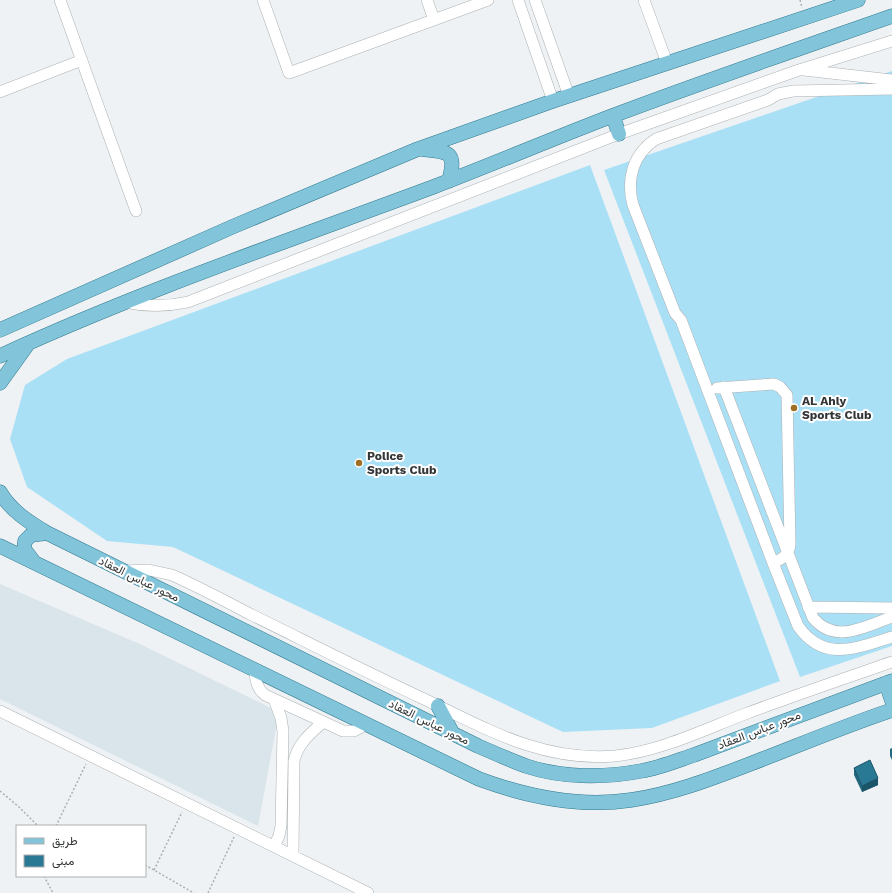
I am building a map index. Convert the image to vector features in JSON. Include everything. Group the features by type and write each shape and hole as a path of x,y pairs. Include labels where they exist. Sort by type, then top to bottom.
{"main road":[{"path":"0,330 232,227 418,149 553,101 858,0"},
{"path":"0,356 122,302 449,181 613,116 736,70 892,16"},
{"path":"613,116 619,134"},
{"path":"418,149 441,152 449,155 453,163 449,181"},
{"path":"0,383 29,342"},
{"name":"محور عباس العقاد","path":"0,492 11,507 21,516 47,533 124,572 502,757 528,767 556,773 613,775 642,771 694,755 889,682"},
{"path":"35,563 24,548 25,541 31,535 47,533"},
{"path":"0,546 479,779 508,790 537,797 567,802 599,802 630,801 658,796 687,788 892,710"},
{"path":"889,682 892,701"},
{"path":"438,706 454,734"}],"street":[{"path":"60,0 136,211"},
{"path":"263,0 289,73 488,0"},
{"path":"427,0 434,20"},
{"path":"518,0 553,101"},
{"path":"535,0 569,96"},
{"path":"644,0 667,64"},
{"path":"122,302 162,307 188,302 696,105 799,70 892,41"},
{"path":"0,92 82,60"},
{"path":"799,70 892,80"},
{"path":"768,100 778,94 794,91 892,89"},
{"path":"892,94 795,96 768,100 656,139 644,149 636,161 630,183 631,198 675,313 676,323 789,623 796,634 812,649 823,654 836,656 852,655 892,643"},
{"path":"675,313 681,320 798,626 804,634 826,649 840,650 862,646 892,637"},
{"path":"707,388 774,384 780,387 786,395 790,544 788,553 783,559 773,563"},
{"path":"724,387 813,618 822,627 838,633 850,631 892,617"},
{"path":"124,572 149,570 179,578 509,740 539,749 569,755 616,756 662,746 747,713 892,662"},
{"path":"808,607 892,608"},
{"path":"254,669 257,685 260,691 265,695 346,732 354,731 367,724"},
{"path":"274,699 281,718 283,731 280,831 274,846"},
{"path":"0,711 368,893"},
{"path":"293,855 294,761 298,748 323,722"},
{"path":"282,774 293,774"},
{"path":"281,797 293,796"},
{"path":"281,817 293,816"}],"path":[{"path":"56,825 90,755"},
{"path":"0,791 20,807 37,825"},
{"path":"154,870 186,803"},
{"path":"208,893 238,828"},
{"path":"146,866 194,893"},
{"path":"45,877 53,893"}],"shaded area":[{"name":"AL Ahly Sports Club","path":"892,71 892,646 800,677 604,170"},
{"name":"Police Sports Club","path":"590,165 780,681 652,728 563,732 173,547 107,541 27,487 10,439 25,385 67,359"},
{"path":"0,584 142,645 279,712 258,826 0,699"}],"building":[{"path":"870,760 878,778 862,786 854,768"}],"place":[{"name":"AL Ahly Sports Club","path":"794,408"},
{"name":"Police Sports Club","path":"359,463"}]}
